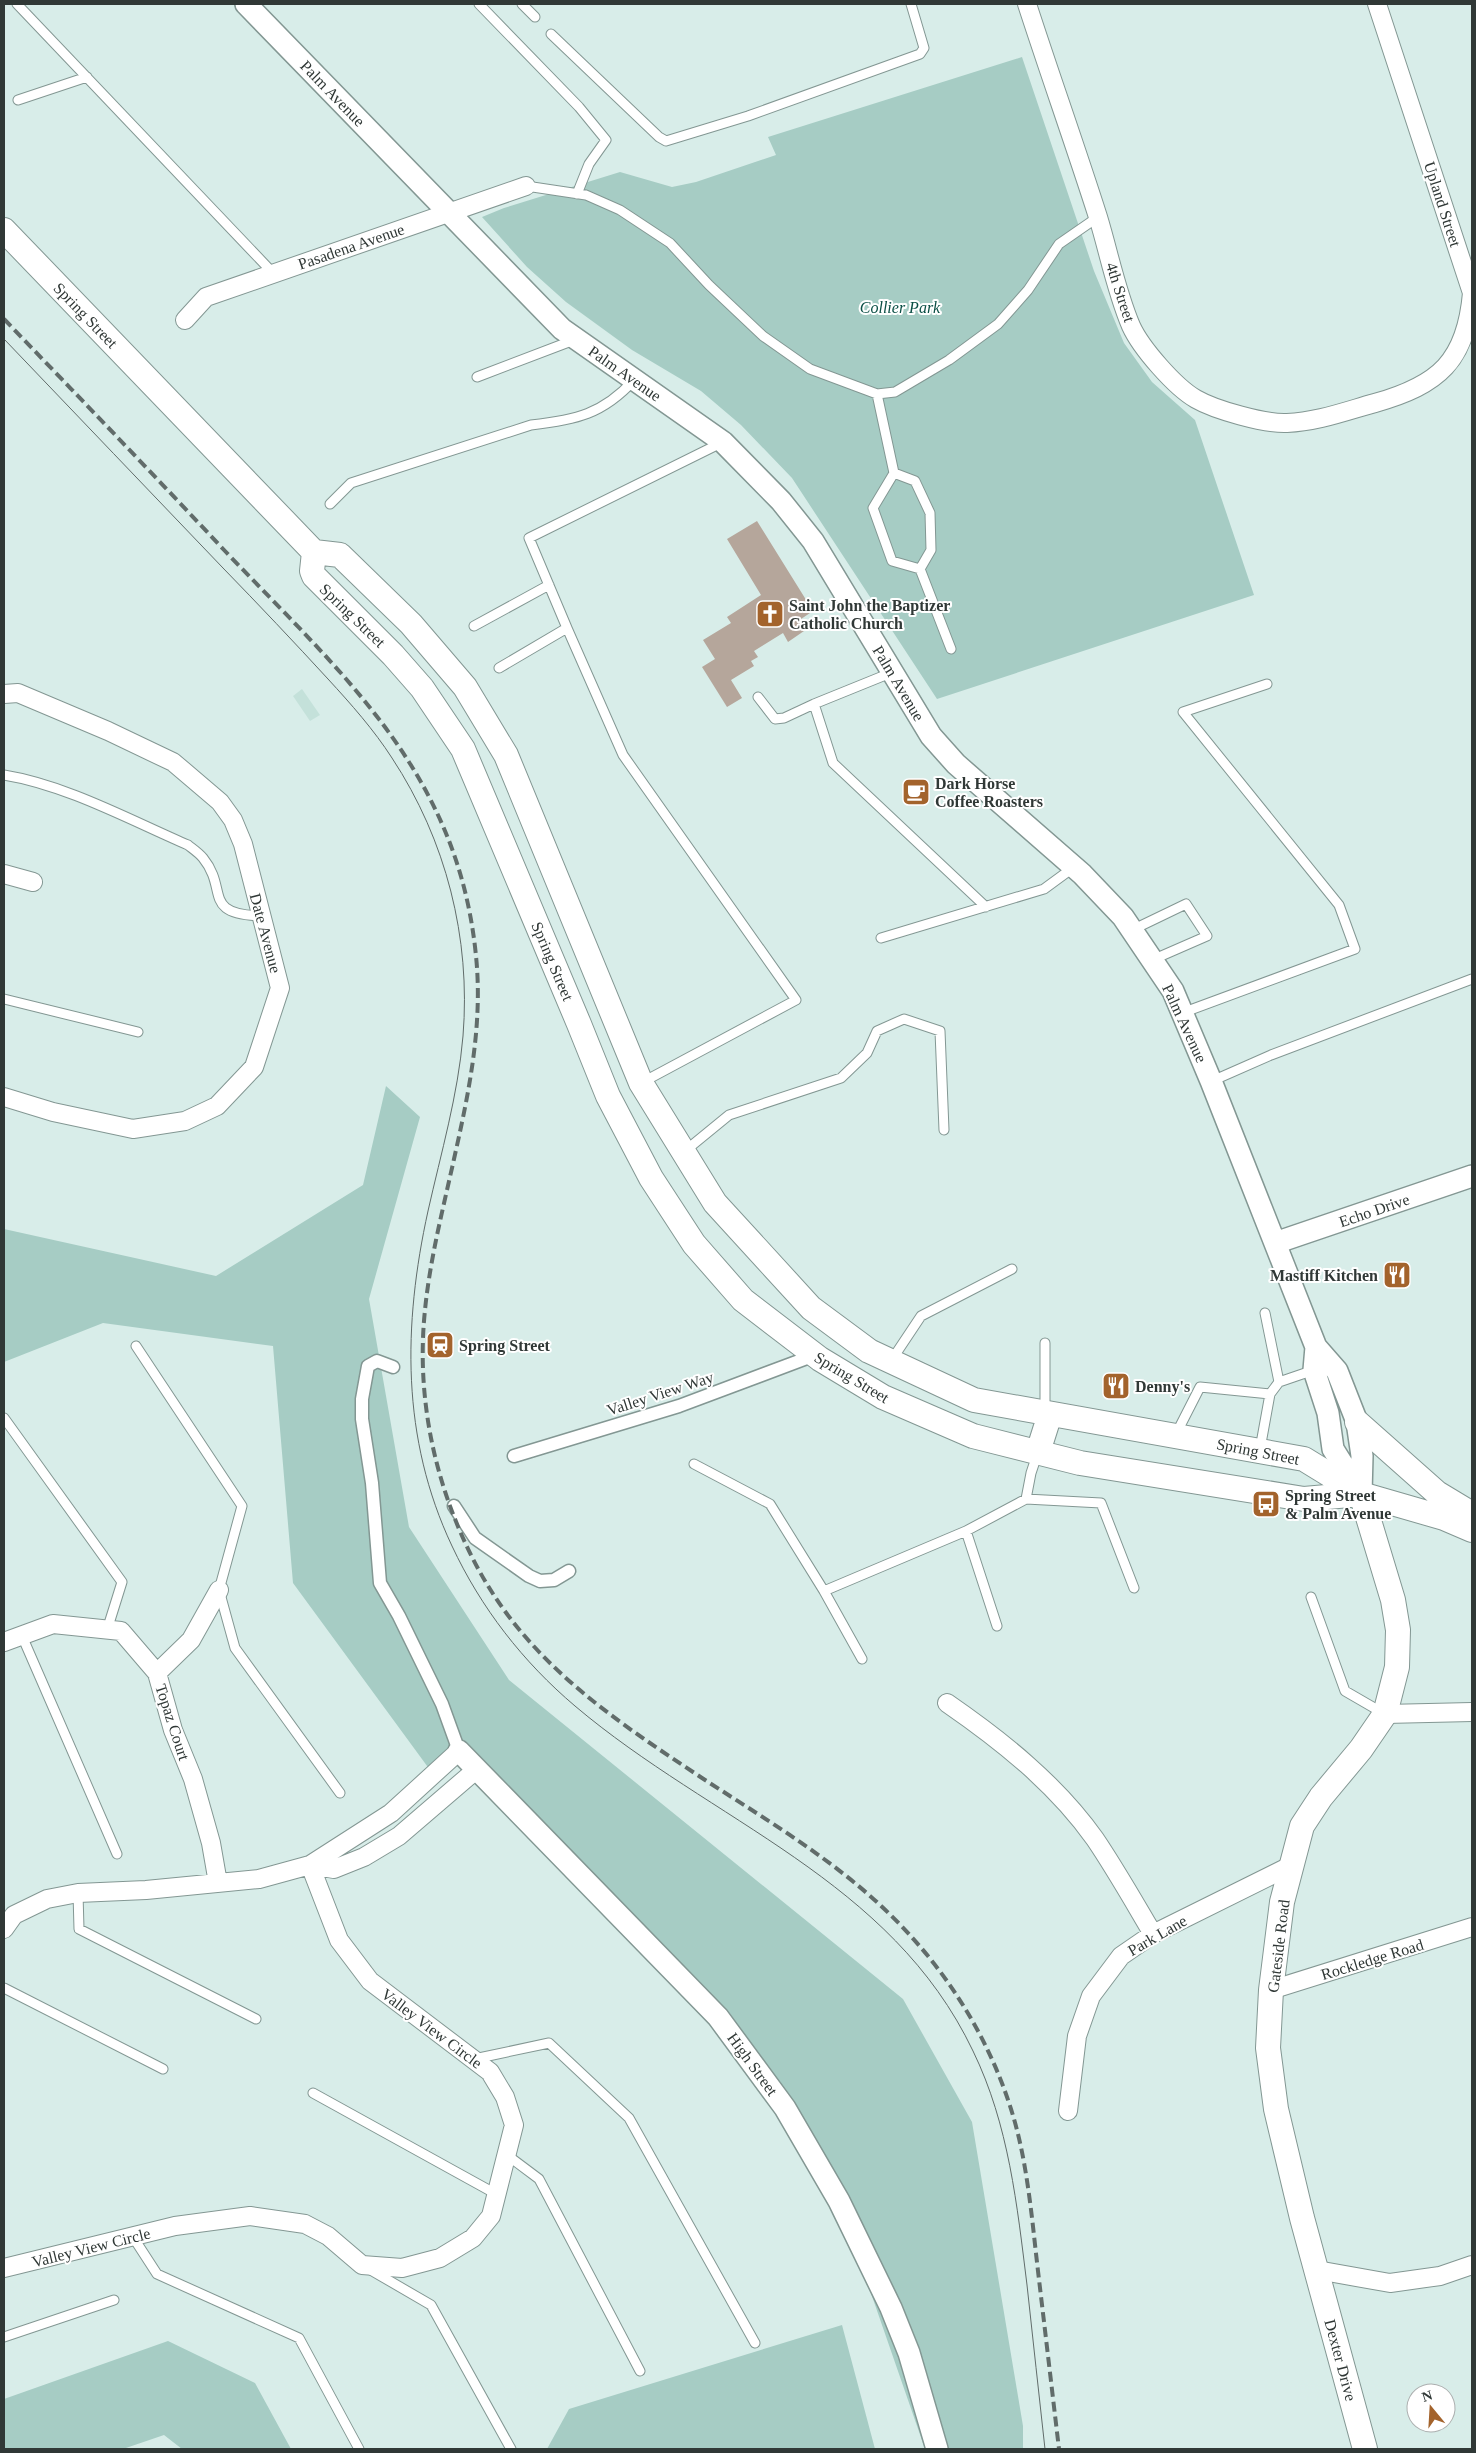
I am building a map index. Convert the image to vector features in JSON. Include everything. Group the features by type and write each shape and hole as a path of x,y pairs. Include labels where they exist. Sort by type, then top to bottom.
{"main road":[{"name":"Spring Street","path":"4,230 314,552 340,555 411,624 465,686 506,755 641,1083 715,1203 810,1308 869,1351 974,1400 1304,1459 1361,1494 1436,1516 1472,1530"},
{"name":"Spring Street","path":"314,552 312,571 314,576 393,655 422,688 463,749 580,1024 608,1096 651,1178 694,1244 743,1300 815,1355 883,1397 973,1436 1080,1463 1304,1499 1361,1494"},
{"path":"1038,1452 1047,1414"},
{"path":"1357,1422 1437,1493 1472,1514"},
{"name":"Gateside Road","path":"1317,2270 1302,2218 1276,2109 1268,2048 1271,1990 1282,1902 1302,1826 1321,1797 1361,1749 1385,1714 1397,1667 1398,1630 1393,1600 1361,1494"},
{"name":"Dexter Drive","path":"1317,2270 1365,2449"}],"street":[{"name":"Palm Avenue","path":"246,4 562,329 723,442 782,501 813,541 932,736 956,764 1074,867 1123,917 1172,991 1211,1081 1316,1347 1337,1371 1357,1422 1362,1456 1361,1494"},
{"name":"4th Street","path":"1027,4 1098,217 1132,327 1161,369 1196,399 1254,420 1284,423 1313,420 1402,396 1416,389"},
{"name":"Upland Street","path":"1377,4 1472,293 1469,321 1455,355 1433,379 1416,389"},
{"name":"Pasadena Avenue","path":"185,320 206,296 526,186"},
{"name":"Date Avenue","path":"4,694 18,693 108,731 173,762 220,802 233,820 243,844 280,988 254,1067 218,1106 184,1121 133,1130 53,1112 4,1097"},
{"path":"4,874 33,882"},
{"name":"Echo Drive","path":"1275,1243 1472,1176"},
{"name":"Palm Avenue","path":"1316,1347 1314,1370 1328,1413 1333,1449 1361,1494"},
{"name":"Valley View Way","path":"514,1456 679,1406 815,1355"},
{"path":"4,1929 14,1915 47,1899 78,1893 146,1890 259,1879 310,1865 391,1813 459,1751 442,1704 399,1616 380,1583 372,1483 362,1420 362,1399 368,1366 377,1361 393,1367"},
{"path":"454,1506 474,1538 529,1576 540,1582 554,1580 569,1571"},
{"path":"157,1673 191,1640 219,1590"},
{"name":"Topaz Court","path":"4,1642 54,1624 121,1631 157,1673 173,1730 193,1778 211,1843 218,1883"},
{"path":"947,1703 994,1736 1056,1793 1094,1839 1153,1934"},
{"path":"1385,1714 1472,1712"},
{"name":"High Street","path":"459,1751 718,2017 785,2108 839,2201 891,2308 912,2362 937,2449"},
{"path":"310,1865 334,1869 364,1857 400,1836 477,1769"},
{"name":"Valley View Circle","path":"4,2268 175,2226 250,2216 305,2224 328,2236 362,2266 402,2268 440,2258 473,2238 491,2216 514,2125 505,2097 490,2072 370,1981 340,1940 310,1865"},
{"name":"Park Lane","path":"1068,2111 1077,2036 1091,1996 1121,1956 1153,1934 1290,1866"},
{"name":"Rockledge Road","path":"1271,1990 1472,1927"},
{"path":"1317,2270 1390,2283 1440,2276 1472,2265"}],"lane":[{"path":"17,4 274,273"},
{"path":"479,4 578,107 606,140 589,164 577,194"},
{"path":"522,4 535,17"},
{"path":"551,34 659,138 666,141 748,116 920,54 924,48 910,4"},
{"path":"18,100 87,77"},
{"path":"526,186 586,195 620,210 670,243 709,285 763,336 810,369 877,394 894,392 949,360 998,324 1028,290 1059,244 1098,217"},
{"path":"477,377 577,339"},
{"path":"330,504 351,483 531,424 556,422 584,416 618,398 634,380"},
{"path":"877,394 894,473 873,508 892,561 920,569"},
{"path":"641,1083 796,1000 623,755 566,628 529,538 723,442"},
{"path":"894,473 915,482 930,513 932,550 920,569"},
{"path":"920,569 952,649"},
{"path":"474,626 548,585"},
{"path":"499,668 566,628"},
{"path":"758,697 775,719 784,718 892,672"},
{"path":"1182,1014 1355,949 1339,905 1183,712 1267,684"},
{"path":"814,704 834,763 986,907"},
{"path":"4,775 29,779 73,795 188,845 203,857 223,906 231,912 242,915 261,916"},
{"path":"881,938 1044,889 1074,867"},
{"path":"1132,930 1186,904 1207,936 1152,960"},
{"path":"1211,1081 1271,1055 1472,979"},
{"path":"4,999 138,1032"},
{"path":"682,1152 729,1115 841,1078 867,1053 877,1031 904,1019 940,1031 944,1130"},
{"path":"891,1361 921,1316 1012,1269"},
{"path":"1265,1313 1280,1382"},
{"path":"1046,1343 1047,1414"},
{"path":"136,1346 242,1506 219,1590 236,1648 340,1794"},
{"path":"1259,1451 1270,1394 1280,1382 1314,1370"},
{"path":"1175,1436 1200,1387 1270,1394"},
{"path":"4,1418 122,1582 107,1630"},
{"path":"1026,1499 1031,1473 1038,1452"},
{"path":"694,1464 770,1504 824,1591 862,1659"},
{"path":"824,1591 966,1531 1026,1499 1102,1503 1134,1588"},
{"path":"966,1531 997,1626"},
{"path":"1311,1597 1345,1691 1385,1714"},
{"path":"22,1636 116,1854"},
{"path":"78,1893 78,1929 256,2018"},
{"path":"4,1988 163,2069"},
{"path":"474,2059 549,2044 628,2118 755,2343"},
{"path":"313,2093 496,2194"},
{"path":"507,2155 538,2179 640,2371"},
{"path":"133,2237 157,2274 299,2338 359,2449"},
{"path":"362,2266 431,2305 511,2449"},
{"path":"4,2337 114,2300"}],"shaded area":[{"path":"302,689 320,715 310,721 293,696"}],"green space":[{"name":"Collier Park","path":"1022,57 1094,271 1124,343 1152,382 1195,420 1254,595 937,699 792,478 741,425 701,391 632,350 566,302 527,267 482,217 504,208 620,172 672,187 696,182 776,155 768,137"},
{"path":"386,1086 420,1117 369,1299 409,1527 509,1680 903,1999 972,2122 1023,2426 1023,2449 925,2449 839,2201 785,2108 459,1751 430,1770 293,1583 273,1346 103,1323 4,1362 4,1229 216,1276 363,1185"},
{"path":"842,2325 875,2449 547,2449 569,2409"},
{"path":"168,2341 255,2383 291,2449 182,2449 164,2435 123,2449 4,2449 4,2399"}],"building":[{"name":"Saint John the Baptizer Catholic Church","path":"757,521 813,611 798,621 804,631 788,642 783,633 754,651 758,657 751,661 754,666 731,680 742,698 727,707 702,667 715,659 703,640 731,623 727,617 761,595 727,539"}],"tram line":[{"path":"4,339 337,688 378,737 411,789 427,822 451,891 463,963 464,999 461,1058 420,1254 414,1296 411,1339 415,1423 423,1464 435,1505 452,1546 476,1591 505,1633 556,1689 628,1747 795,1858 847,1897 895,1941 938,1992 973,2051 985,2079 1003,2136 1015,2195 1045,2449"}],"railway":[{"path":"4,319 312,641 352,686 388,732 420,780 446,833 465,891 476,956 478,982 478,1007 473,1058 465,1109 430,1272 423,1342 423,1374 431,1438 438,1469 459,1530 494,1595 517,1627 572,1684 635,1732 793,1837 859,1886 902,1926 923,1950 961,2002 992,2059 1004,2088 1023,2156 1059,2449"}],"place":[{"name":"Saint John the Baptizer Catholic Church","path":"770,614"},
{"name":"Dark Horse Coffee Roasters","path":"916,792"},
{"name":"Mastiff Kitchen","path":"1397,1275"},
{"name":"Spring Street","path":"440,1345"},
{"name":"Denny's","path":"1116,1386"},
{"name":"Spring Street & Palm Avenue","path":"1266,1504"}]}
